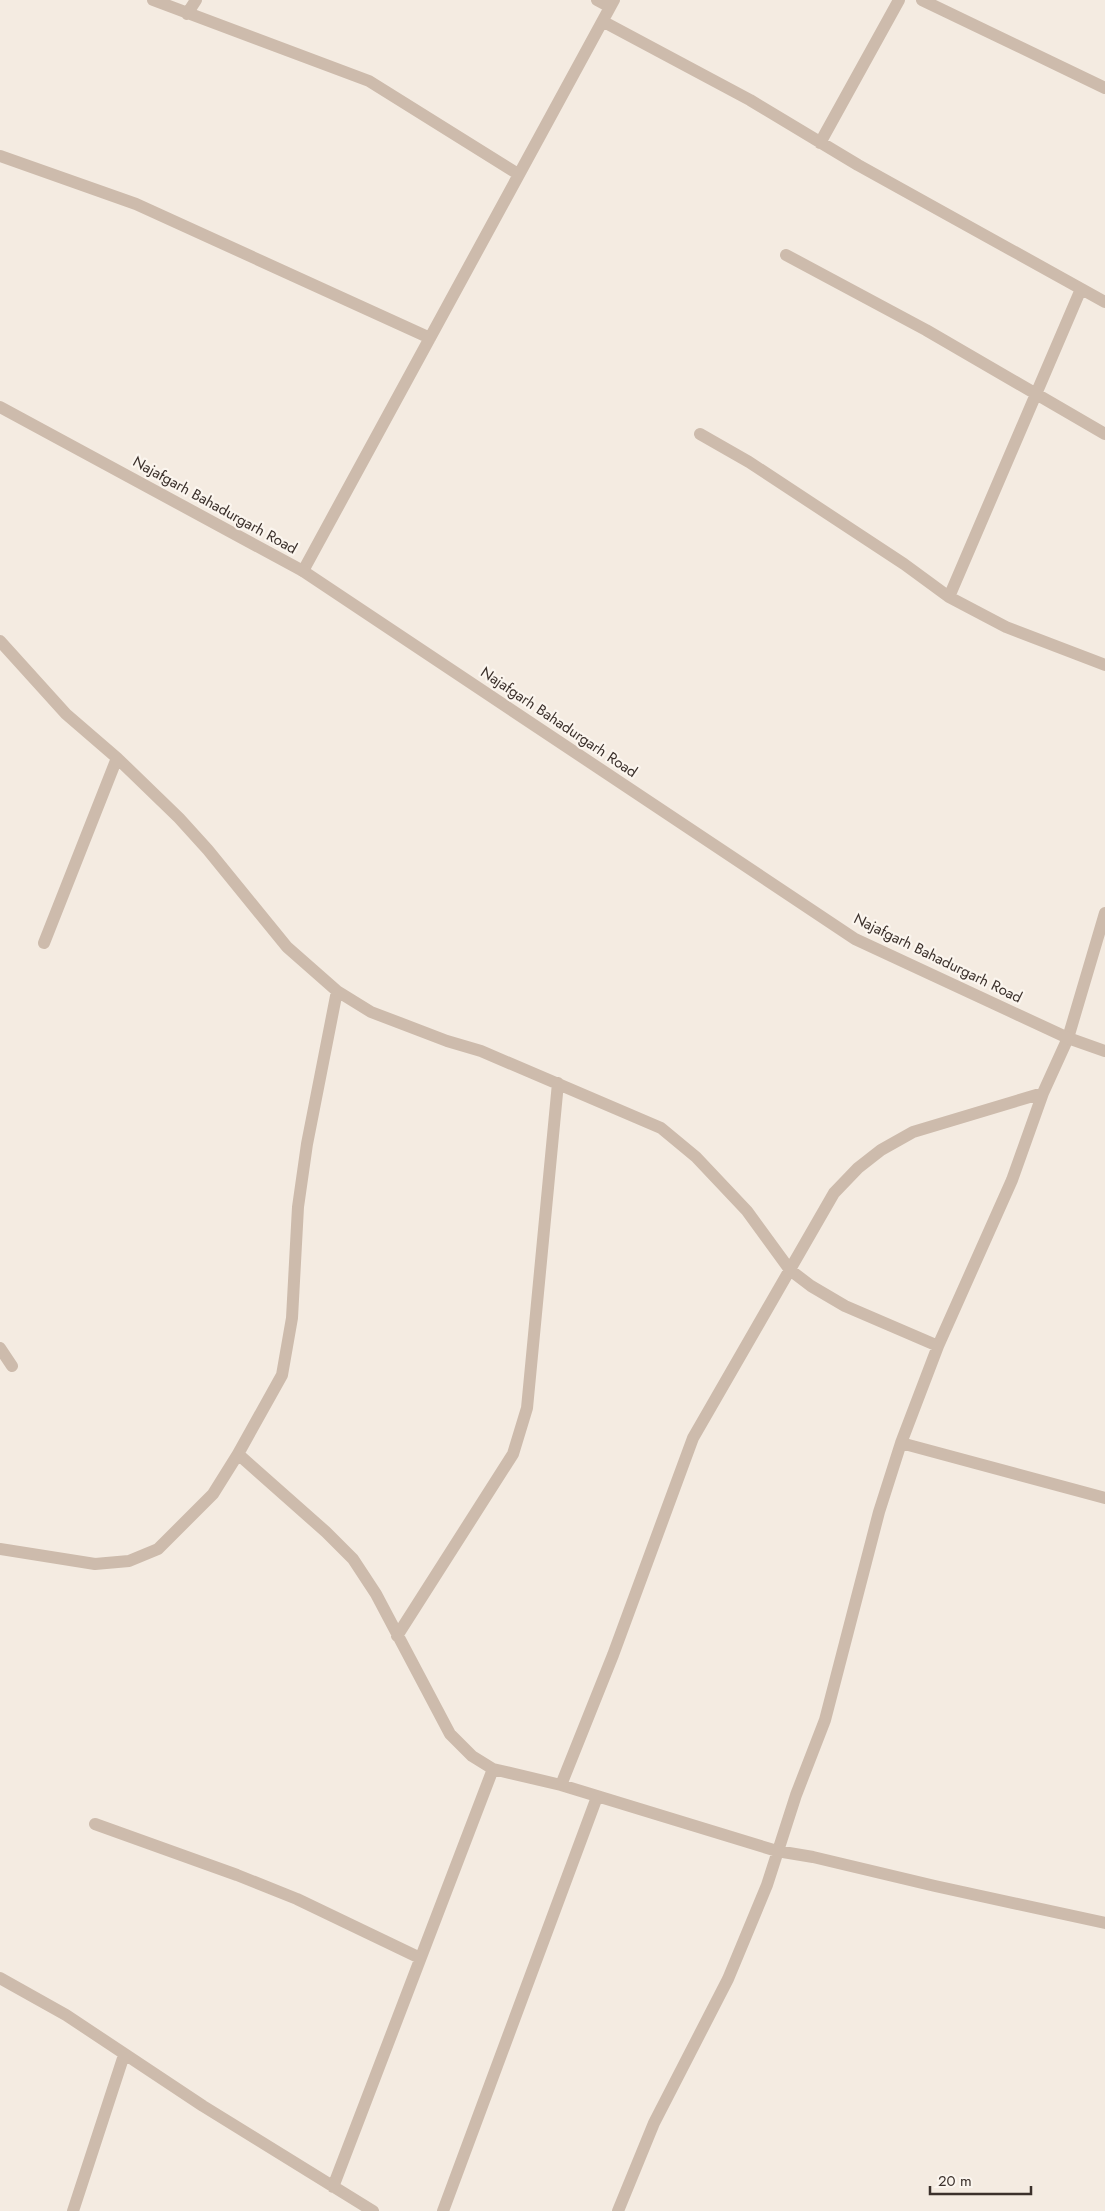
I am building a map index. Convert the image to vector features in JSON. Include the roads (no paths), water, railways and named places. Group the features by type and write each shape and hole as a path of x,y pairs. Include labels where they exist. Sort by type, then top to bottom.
{"street":[{"path":"153,0 369,80 518,174"},
{"path":"187,14 196,0"},
{"path":"303,571 518,174 604,22 612,4 597,0"},
{"path":"820,143 899,0"},
{"path":"922,0 1105,88"},
{"path":"604,22 750,100 820,143 1105,302"},
{"path":"0,156 136,204 430,338"},
{"path":"786,255 871,299 1105,434"},
{"path":"949,597 1081,289"},
{"name":"Najafgarh Bahadurgarh Road","path":"0,407 303,571 855,939 1068,1038 1105,1051"},
{"path":"700,434 749,462 904,564 949,597 1006,627 1105,665"},
{"path":"0,641 66,714 117,758 179,818 286,947 337,991 371,1012 447,1042 481,1051 661,1128 696,1156 747,1211 790,1270 811,1286 846,1306 938,1346"},
{"path":"44,943 117,758"},
{"path":"618,2211 654,2123 728,1979 768,1885 777,1850 796,1794 825,1720 879,1512 901,1443 938,1346 1012,1180 1043,1093 1068,1038 1105,913"},
{"path":"0,1549 95,1564 129,1561 158,1549 213,1494 238,1454 282,1375 292,1318 298,1207 307,1144 337,991"},
{"path":"397,1636 513,1454 527,1408 558,1083"},
{"path":"561,1785 613,1655 693,1438 834,1193 858,1168 881,1150 913,1132 1043,1093"},
{"path":"0,1348 12,1366"},
{"path":"901,1443 1105,1498"},
{"path":"238,1454 326,1532 352,1558 376,1594 450,1734 472,1756 493,1769 561,1785 598,1798 777,1850 1105,1923"},
{"path":"333,2187 493,1769"},
{"path":"442,2211 598,1798"},
{"path":"95,1824 237,1875 297,1899 420,1958"},
{"path":"0,1978 66,2015 124,2055 373,2211"},
{"path":"73,2211 124,2055"}]}
